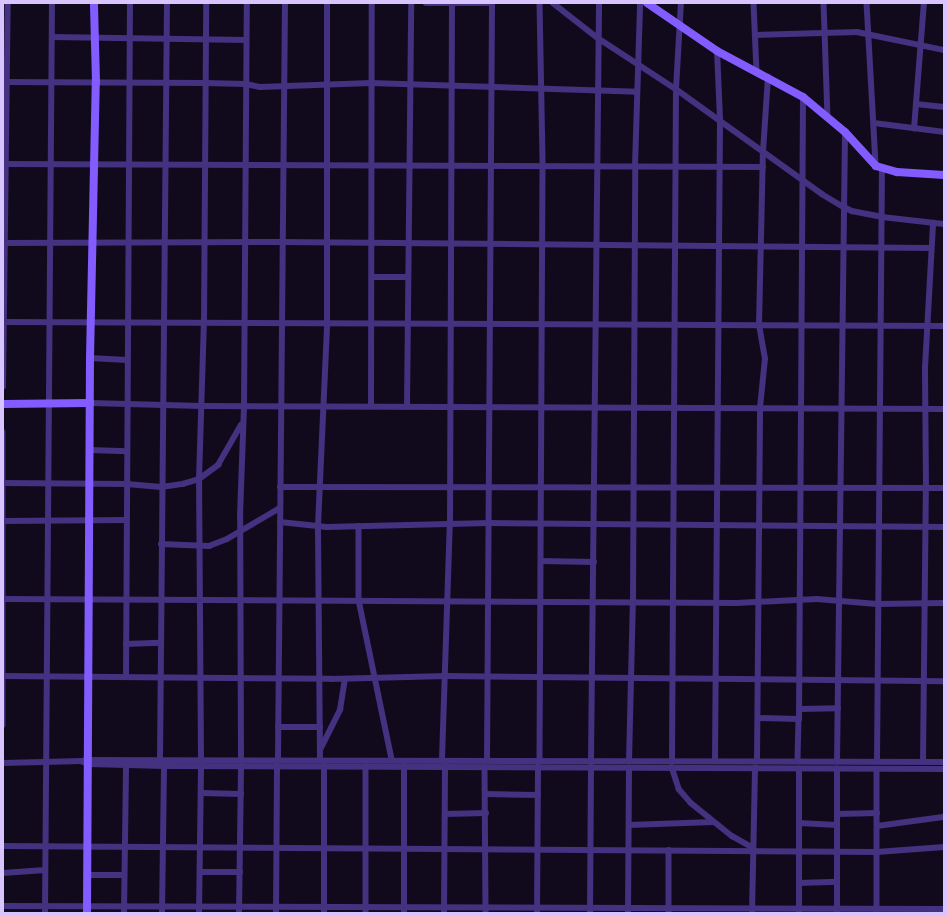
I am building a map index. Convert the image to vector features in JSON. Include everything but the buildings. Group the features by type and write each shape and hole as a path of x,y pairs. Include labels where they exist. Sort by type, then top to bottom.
{"street":[{"path":"3,387 5,82 8,3"},
{"path":"45,913 47,762 47,483 52,3"},
{"path":"88,909 86,761 89,676 90,358 92,322 92,243 96,82 94,3"},
{"path":"126,677 130,3"},
{"path":"160,759 161,487 167,3"},
{"path":"201,759 201,547 199,479 204,323 206,3"},
{"path":"241,759 240,532 245,323 246,3"},
{"path":"278,759 282,164 285,3"},
{"path":"320,759 318,526 327,324 327,3"},
{"path":"371,407 372,243 370,166 372,3"},
{"path":"407,407 407,243 411,3"},
{"path":"426,3 492,3 487,760"},
{"path":"442,759 450,523 453,86 452,3"},
{"path":"540,3 543,166 540,760"},
{"path":"553,3 598,38 720,119 763,152 844,207 852,211 882,217 944,224"},
{"path":"592,760 594,406 598,166 598,3"},
{"path":"629,761 633,602 635,166 640,3"},
{"path":"647,3 717,51 757,71 803,97 845,132 879,167 944,175"},
{"path":"672,760 676,406 676,89 681,26 681,3"},
{"path":"754,3 757,71"},
{"path":"824,3 828,117"},
{"path":"867,3 874,123 879,167 882,217 880,247 877,762"},
{"path":"914,128 924,3"},
{"path":"755,35 825,31 868,33 944,50"},
{"path":"52,37 95,39 130,38 167,40 246,40"},
{"path":"715,760 715,526 720,119 717,51"},
{"path":"758,761 757,680 760,408 765,359 759,325 763,152 768,77"},
{"path":"5,82 205,82 246,84 260,87 371,83 597,89 637,92"},
{"path":"798,761 802,488 802,246 804,181 803,97"},
{"path":"916,104 944,107"},
{"path":"874,123 944,132"},
{"path":"837,762 841,326 845,132"},
{"path":"5,164 94,163 370,166 491,165 763,167"},
{"path":"923,762 927,326 933,223"},
{"path":"5,243 282,242 931,248"},
{"path":"372,277 408,277"},
{"path":"4,322 327,324 595,323 802,326 944,326"},
{"path":"90,358 128,360"},
{"path":"3,404 90,403 127,405 371,407 676,406 716,408 944,409"},
{"path":"4,483 90,483 161,487 183,484 199,479 224,458 243,422"},
{"path":"3,432 3,725"},
{"path":"90,450 127,451"},
{"path":"280,487 320,485 944,488"},
{"path":"161,544 201,547 217,543 240,532 280,508"},
{"path":"4,521 126,520"},
{"path":"280,522 318,526 489,523 944,527"},
{"path":"359,526 359,600 374,679 392,759"},
{"path":"541,561 594,562"},
{"path":"3,599 89,598 160,600 594,601 715,603 801,600 877,604 944,603"},
{"path":"126,644 160,643"},
{"path":"3,676 278,677 345,680 446,676 715,680 877,679 944,681"},
{"path":"320,750 340,710 345,680"},
{"path":"799,709 838,708"},
{"path":"758,718 799,719"},
{"path":"278,727 320,727"},
{"path":"3,763 160,759 944,762"},
{"path":"86,761 126,766 944,769"},
{"path":"124,913 126,766"},
{"path":"162,913 164,766"},
{"path":"199,913 201,766"},
{"path":"239,910 241,766"},
{"path":"276,911 277,766"},
{"path":"324,766 324,911"},
{"path":"366,766 366,910"},
{"path":"404,766 404,913"},
{"path":"444,913 445,766"},
{"path":"485,767 487,849 486,913"},
{"path":"537,913 538,767"},
{"path":"590,913 591,767"},
{"path":"672,767 680,789 713,822 752,848"},
{"path":"628,910 629,768"},
{"path":"752,910 752,848 755,768"},
{"path":"799,769 799,910"},
{"path":"837,769 837,911"},
{"path":"877,769 877,911"},
{"path":"201,793 241,794"},
{"path":"486,794 538,795"},
{"path":"445,814 486,813"},
{"path":"837,814 877,813"},
{"path":"877,826 944,817"},
{"path":"629,825 713,822"},
{"path":"799,823 837,825"},
{"path":"3,846 629,850 752,848 877,852 944,847"},
{"path":"669,850 669,910"},
{"path":"3,873 45,870"},
{"path":"200,872 240,872"},
{"path":"87,875 124,875"},
{"path":"799,883 837,882"},
{"path":"3,906 45,906 88,909 124,905 200,906 239,910 276,911 366,910 404,906 590,906 628,910 921,911 944,909"}]}
